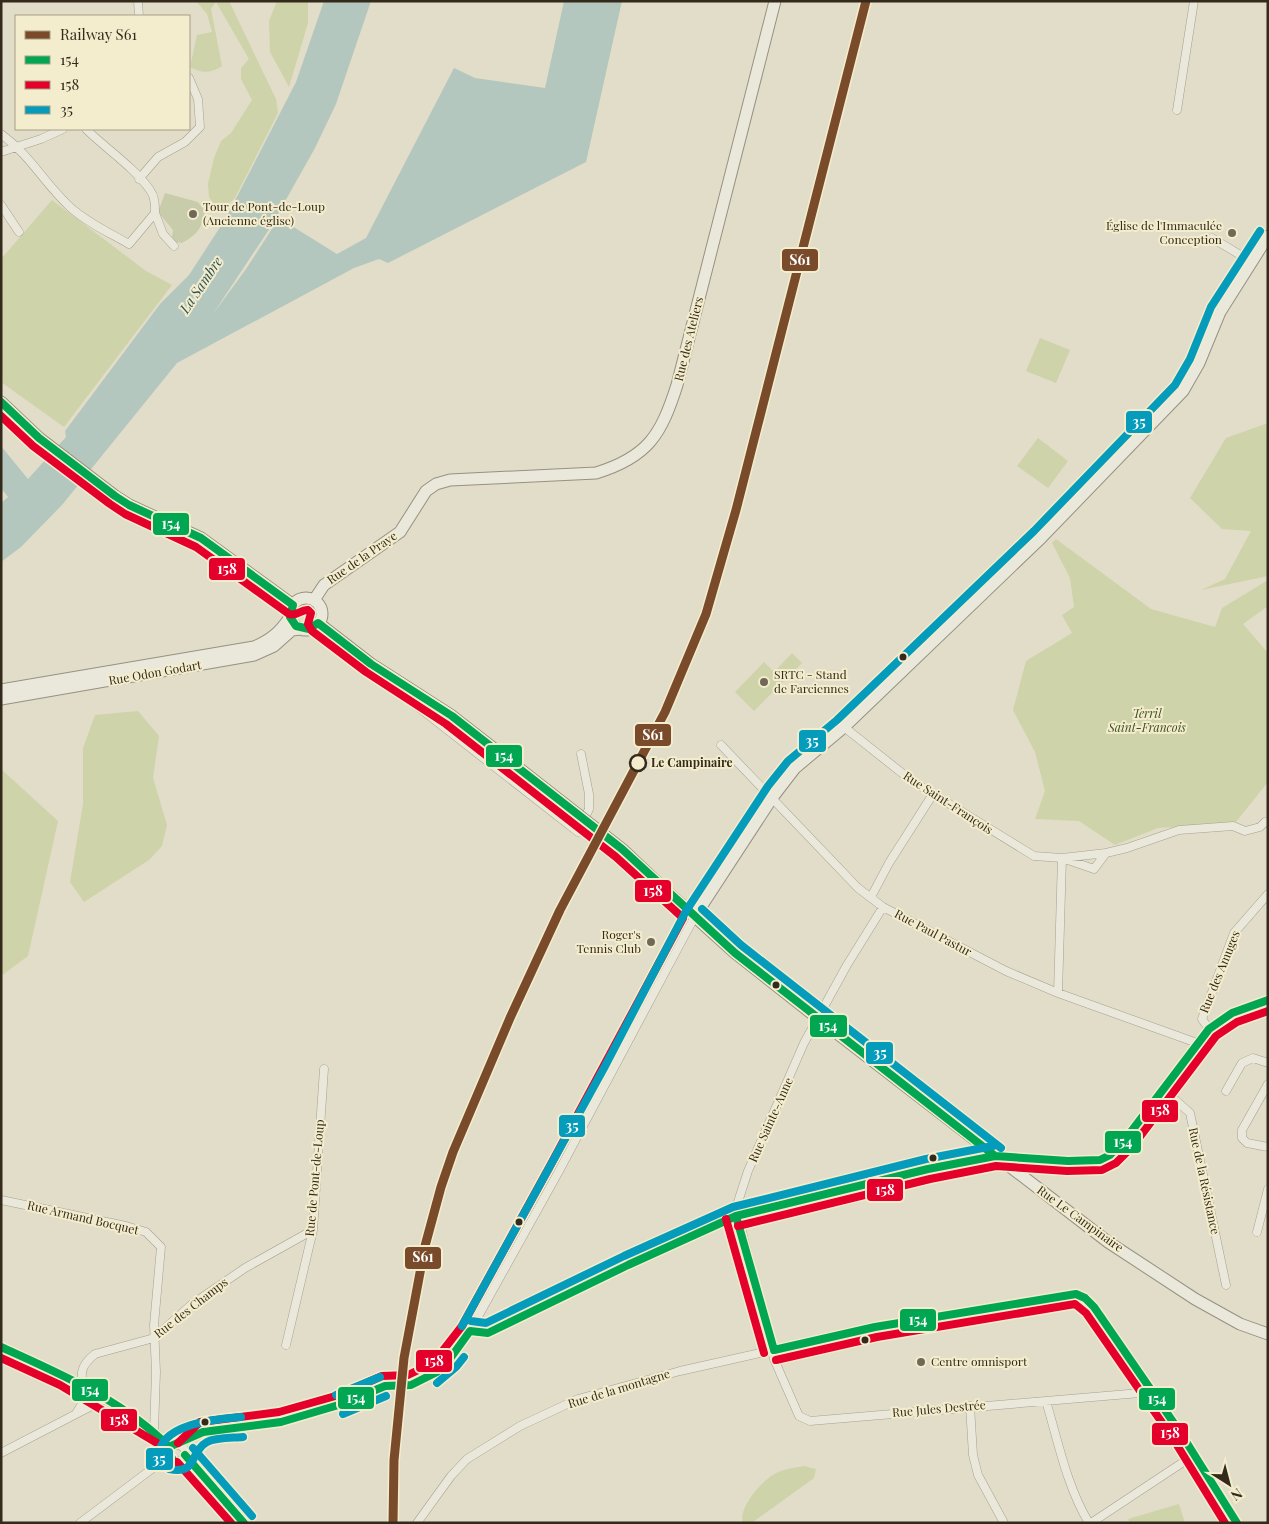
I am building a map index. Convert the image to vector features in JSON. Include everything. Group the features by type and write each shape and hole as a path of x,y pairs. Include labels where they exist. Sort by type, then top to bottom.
{"main road":[{"name":"Rue des Ateliers","path":"426,491 436,484 450,480 596,474 632,458 658,432 668,412 677,385 775,1"},
{"path":"695,916 772,798 795,768 844,727 1041,538 1183,391 1199,363 1220,312 1267,237"},
{"path":"1,402 39,438 129,505 201,538 293,605"},
{"name":"Rue de la Praye","path":"314,600 324,585 400,532 426,491"},
{"path":"300,599 314,600 322,612 318,623 309,629 301,629 292,622 290,617 293,605 300,599"},
{"name":"Rue Odon Godart","path":"1,690 254,647 268,641 280,632 290,617"},
{"name":"Rue Le Campinaire","path":"318,623 371,664 452,716 622,849 736,953 1108,1242 1195,1299 1240,1324 1268,1334"},
{"name":"Rue Odon Godart","path":"1,699 254,655 274,646 292,630 301,629"}],"street":[{"path":"138,1 139,15"},
{"path":"1177,110 1194,1"},
{"path":"139,178 158,157 185,142 200,127 198,99 190,80"},
{"path":"1,152 19,147 61,130"},
{"path":"87,130 150,189 155,200 155,212 163,234 174,246"},
{"path":"1,134 19,147 56,193 72,209 129,244 155,212"},
{"path":"1,205 19,232"},
{"path":"1212,238 1252,262"},
{"path":"371,664 408,699 578,832 589,809 580,754"},
{"name":"Rue Saint-François","path":"844,727 912,781 1034,856 1062,858 1106,853"},
{"name":"Rue Paul Pastur","path":"721,745 858,888 883,907 1006,971 1058,993 1197,1043"},
{"path":"871,898 889,863 933,794"},
{"path":"1106,853 1127,848 1179,830 1232,826 1245,831 1260,827 1265,822"},
{"name":"Rue Saint-François","path":"1062,858 1094,869 1106,853"},
{"path":"1058,993 1062,858"},
{"name":"Rue des Amuges","path":"1209,1029 1202,1018 1234,933 1268,894"},
{"name":"Rue Sainte-Anne","path":"774,1350 736,1216 736,1208 748,1171 804,1043 883,907"},
{"path":"80,1523 203,1432 259,1426 290,1420 342,1404 385,1386 411,1385 437,1372 470,1331 613,1074 695,916"},
{"path":"470,1331 488,1333 628,1265 736,1216 909,1173 995,1156 1068,1161 1100,1160 1110,1156 1124,1141 1209,1029 1232,1013 1268,1000"},
{"path":"1226,1091 1242,1063 1253,1058 1268,1063"},
{"name":"Rue de Pont-de-Loup","path":"286,1345 312,1230 324,1069"},
{"path":"1266,1144 1247,1142 1242,1138 1242,1130 1268,1084"},
{"name":"Rue de la Résistance","path":"1163,1089 1190,1113 1226,1285"},
{"path":"1256,1232 1268,1189"},
{"name":"Rue Armand Bocquet","path":"1,1200 89,1217 146,1232 161,1247 154,1338 156,1418 154,1432"},
{"name":"Rue des Champs","path":"76,1414 82,1403 82,1369 87,1360 95,1354 154,1338 191,1305 244,1268 312,1230"},
{"name":"Rue de la montagne","path":"417,1523 450,1476 467,1459 520,1426 578,1399 680,1371 875,1327 1076,1294 1085,1298 1094,1307 1238,1523"},
{"path":"1,1347 81,1385 154,1432 177,1450 244,1523"},
{"name":"Rue Jules Destrée","path":"774,1350 781,1376 799,1416 803,1420 810,1421 1152,1392"},
{"path":"1,1453 105,1399"},
{"path":"1046,1401 1072,1484 1082,1510 1090,1523 1194,1455"},
{"path":"970,1406 973,1456 978,1475 1004,1523"}],"green space":[{"path":"196,1 229,1 276,99 278,113 235,198 219,212 209,197 208,184 214,158 221,141 231,133 252,100 241,79 241,68 249,59 216,2 211,9 222,66 206,72 190,67 197,35 212,32 207,14"},
{"path":"277,1 308,1 308,23 289,87 270,52 269,21"},
{"path":"165,193 198,202 205,211 198,230 192,237 182,243 175,242 172,237 173,230 158,212"},
{"path":"52,200 146,271 172,285 64,427 1,382 1,259"},
{"path":"1040,338 1070,350 1056,383 1026,371"},
{"path":"1268,423 1268,576 1201,590 1225,579 1251,531 1222,529 1190,498 1226,438"},
{"path":"1038,438 1068,461 1048,488 1017,466"},
{"name":"Terril Saint-Francois","path":"1056,539 1151,609 1215,627 1222,608 1268,580 1268,606 1243,624 1268,653 1268,782 1235,823 1158,828 1115,845 1079,821 1035,819 1045,791 1035,752 1013,710 1026,661 1072,633 1062,615 1074,607 1070,578 1052,543"},
{"name":"SRTC - Stand de Farciennes","path":"792,653 802,663 754,711 735,692 764,662 774,672"},
{"path":"138,711 159,736 153,778 167,825 162,846 149,860 84,902 70,882 83,804 83,748 95,715"},
{"path":"1,769 58,821 28,956 1,976"},
{"path":"804,1466 816,1469 814,1478 753,1522 743,1523 742,1517 747,1503 768,1478 780,1471"},
{"path":"1179,1504 1185,1523 1130,1523 1128,1519"}],"water":[{"name":"La Sambre","path":"324,1 371,1 336,104 315,148 270,228 213,314 246,269 279,218 337,254 366,238 454,68 475,78 545,88 564,1 622,1 586,162 388,263 379,259 354,268 177,363 62,505 21,547 1,562 1,503 8,497 1,488 1,446 28,479 66,437 65,431 160,304 189,275 226,218 296,82"}],"rail line":[{"name":"S61","path":"393,1523 394,1460 404,1358 425,1246 441,1187 453,1152 510,1018 560,910 665,712 706,614 736,510 866,1"}],"transit line":[{"name":"35","path":"462,1326 604,1068 686,911 768,786 788,761 837,720 1034,531 1175,385 1190,359 1211,307 1260,231"},
{"name":"154","path":"1,402 39,438 115,496 129,505 201,538 293,605 290,617 296,626 309,629 318,623 371,664 452,716 622,849 735,953 995,1156"},
{"name":"158","path":"1,416 33,446 125,514 196,547 289,614 292,615 308,610 311,613 308,624 312,631 366,672 446,724 616,857 683,918 462,1326 431,1364 408,1375 382,1376 339,1395 279,1412 200,1422 178,1443"},
{"name":"35","path":"702,909 741,945 1001,1148"},
{"name":"154","path":"173,1460 169,1453 171,1446 203,1432 281,1422 342,1404 385,1386 411,1385 437,1372 449,1360 470,1331 488,1333 628,1265 736,1216 928,1169 995,1156 1068,1161 1100,1160 1110,1155 1124,1141 1209,1029 1232,1013 1268,1000"},
{"name":"158","path":"738,1226 930,1179 996,1166 1067,1171 1102,1170 1116,1163 1132,1147 1216,1036 1237,1022 1268,1011"},
{"name":"35","path":"471,1321 486,1323 624,1256 733,1207 926,1159 993,1146"},
{"name":"154","path":"736,1216 774,1350"},
{"name":"158","path":"726,1219 764,1353"},
{"name":"154","path":"774,1350 875,1327 1076,1294 1085,1298 1094,1307 1180,1432 1237,1523"},
{"name":"158","path":"776,1360 877,1337 1075,1304 1086,1313 1172,1437 1225,1523"},
{"name":"154","path":"1,1347 91,1390 133,1416 170,1448"},
{"name":"35","path":"437,1383 456,1367 464,1357"},
{"name":"158","path":"1,1358 60,1385 157,1443 167,1452"},
{"name":"35","path":"336,1395 380,1377"},
{"name":"35","path":"343,1414 386,1396"},
{"name":"35","path":"241,1417 203,1422 177,1431 167,1438 161,1447 159,1459 169,1469 185,1469 192,1462 201,1446 207,1442 220,1438 243,1437"},
{"name":"35","path":"193,1448 252,1516"},
{"name":"154","path":"185,1455 244,1523"},
{"name":"158","path":"177,1462 231,1523"}],"place":[{"name":"Tour de Pont-de-Loup (Ancienne église)","path":"193,214"},
{"name":"Église de l'Immaculée Conception","path":"1232,233"},
{"name":"SRTC - Stand de Farciennes","path":"764,682"},
{"name":"Le Campinaire","path":"638,763"},
{"name":"Roger's Tennis Club","path":"651,942"},
{"name":"Centre omnisport","path":"921,1362"}]}
